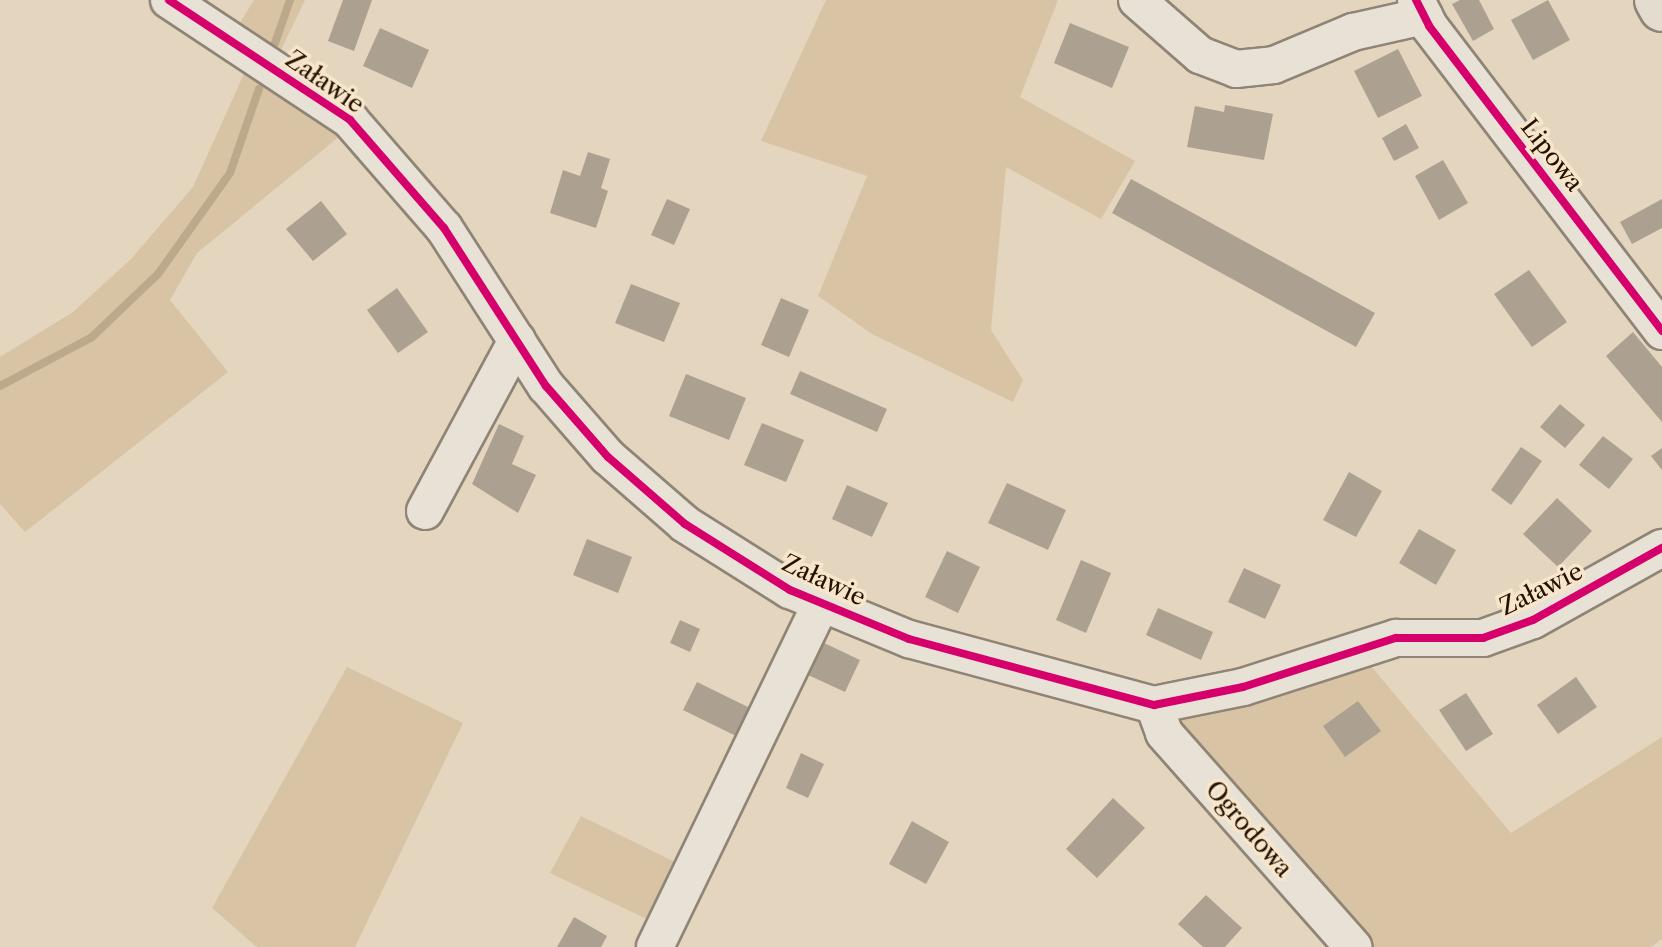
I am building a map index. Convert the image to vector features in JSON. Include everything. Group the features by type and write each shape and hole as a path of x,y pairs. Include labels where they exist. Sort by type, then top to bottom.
{"main road":[{"path":"1657,0 1662,9"}],"street":[{"name":"Załawie","path":"169,0 350,120 444,228 546,386 608,457 685,524 790,590 909,639 1154,705 1243,687 1396,638 1483,638 1533,620 1662,548"},
{"name":"Lipowa","path":"1137,0 1200,55 1236,69 1274,65 1420,8 1662,331"},
{"path":"425,511 517,340"},
{"path":"655,947 821,603"},
{"name":"Ogrodowa","path":"1154,705 1164,733 1353,947"}],"shaded area":[{"path":"254,0 305,0 278,56 236,29"},
{"path":"826,0 1058,0 1020,97 1135,161 1101,219 1006,167 991,330 1023,380 1013,402 872,334 818,296 867,176 761,141"},
{"path":"247,67 346,131 197,253 170,300 228,372 25,532 0,504 0,357 73,312 131,259 193,187"},
{"path":"1365,659 1511,833 1662,737 1662,939 1651,947 1365,947 1168,720"},
{"path":"347,667 463,723 355,947 257,947 212,908"},
{"path":"581,816 677,863 651,921 550,873"}],"building":[{"path":"343,0 372,0 354,51 328,41"},
{"path":"1460,0 1479,0 1494,29 1473,41 1452,4"},
{"path":"1548,0 1570,40 1533,60 1511,20"},
{"path":"1070,23 1129,47 1112,88 1054,63"},
{"path":"380,28 429,50 412,88 363,66"},
{"path":"1398,49 1422,96 1378,118 1354,71"},
{"path":"1225,105 1273,114 1264,160 1187,147 1195,106 1224,112"},
{"path":"1406,124 1419,148 1394,161 1382,138"},
{"path":"588,152 610,159 601,188 608,191 596,228 550,213 563,170 580,176"},
{"path":"1443,160 1468,203 1439,220 1415,176"},
{"path":"1131,179 1375,313 1356,347 1112,213"},
{"path":"667,199 690,209 674,245 651,235"},
{"path":"1662,199 1662,228 1632,244 1620,222"},
{"path":"321,201 347,234 313,261 286,229"},
{"path":"1529,270 1567,322 1532,347 1494,294"},
{"path":"631,284 680,303 664,342 615,323"},
{"path":"397,288 428,332 398,353 367,310"},
{"path":"781,298 809,310 789,357 761,345"},
{"path":"1633,332 1662,367 1662,422 1606,356"},
{"path":"800,371 887,409 877,432 790,394"},
{"path":"686,374 746,398 729,440 669,416"},
{"path":"1560,404 1585,425 1565,448 1540,427"},
{"path":"762,423 804,440 786,482 744,465"},
{"path":"499,424 524,436 512,464 536,475 518,513 472,484"},
{"path":"1603,436 1633,459 1609,489 1579,465"},
{"path":"1521,447 1542,461 1511,505 1491,490"},
{"path":"1662,448 1662,470 1651,456"},
{"path":"1349,472 1382,491 1356,537 1323,520"},
{"path":"1007,483 1066,510 1048,550 988,523"},
{"path":"847,485 888,503 872,537 832,519"},
{"path":"1557,498 1592,531 1558,567 1523,534"},
{"path":"1419,529 1456,550 1436,585 1399,563"},
{"path":"587,539 632,557 618,593 573,575"},
{"path":"947,551 980,567 958,613 925,597"},
{"path":"1081,560 1111,573 1086,633 1056,620"},
{"path":"1244,568 1281,585 1265,619 1228,602"},
{"path":"1158,608 1213,632 1201,660 1146,635"},
{"path":"680,620 700,629 690,652 670,643"},
{"path":"822,642 860,660 845,692 806,674"},
{"path":"1576,677 1597,707 1558,734 1537,705"},
{"path":"697,682 750,708 736,736 683,710"},
{"path":"1466,693 1493,734 1466,751 1439,710"},
{"path":"1358,701 1381,731 1345,757 1323,726"},
{"path":"801,753 824,764 808,798 786,788"},
{"path":"1113,798 1145,828 1097,878 1066,849"},
{"path":"912,821 949,842 926,884 889,864"},
{"path":"1206,895 1242,928 1225,947 1203,947 1178,924"},
{"path":"574,917 607,936 601,947 557,947"}],"waterway":[{"path":"275,43 290,0"},
{"path":"0,386 92,337 158,274 230,173 259,89"}],"cycle path":[{"path":"169,0 350,120 444,228 546,386 608,457 685,524 790,590 909,639 1154,705 1243,687 1396,638 1483,638 1533,620 1662,548"},
{"path":"1416,0 1429,26 1662,331"}]}
